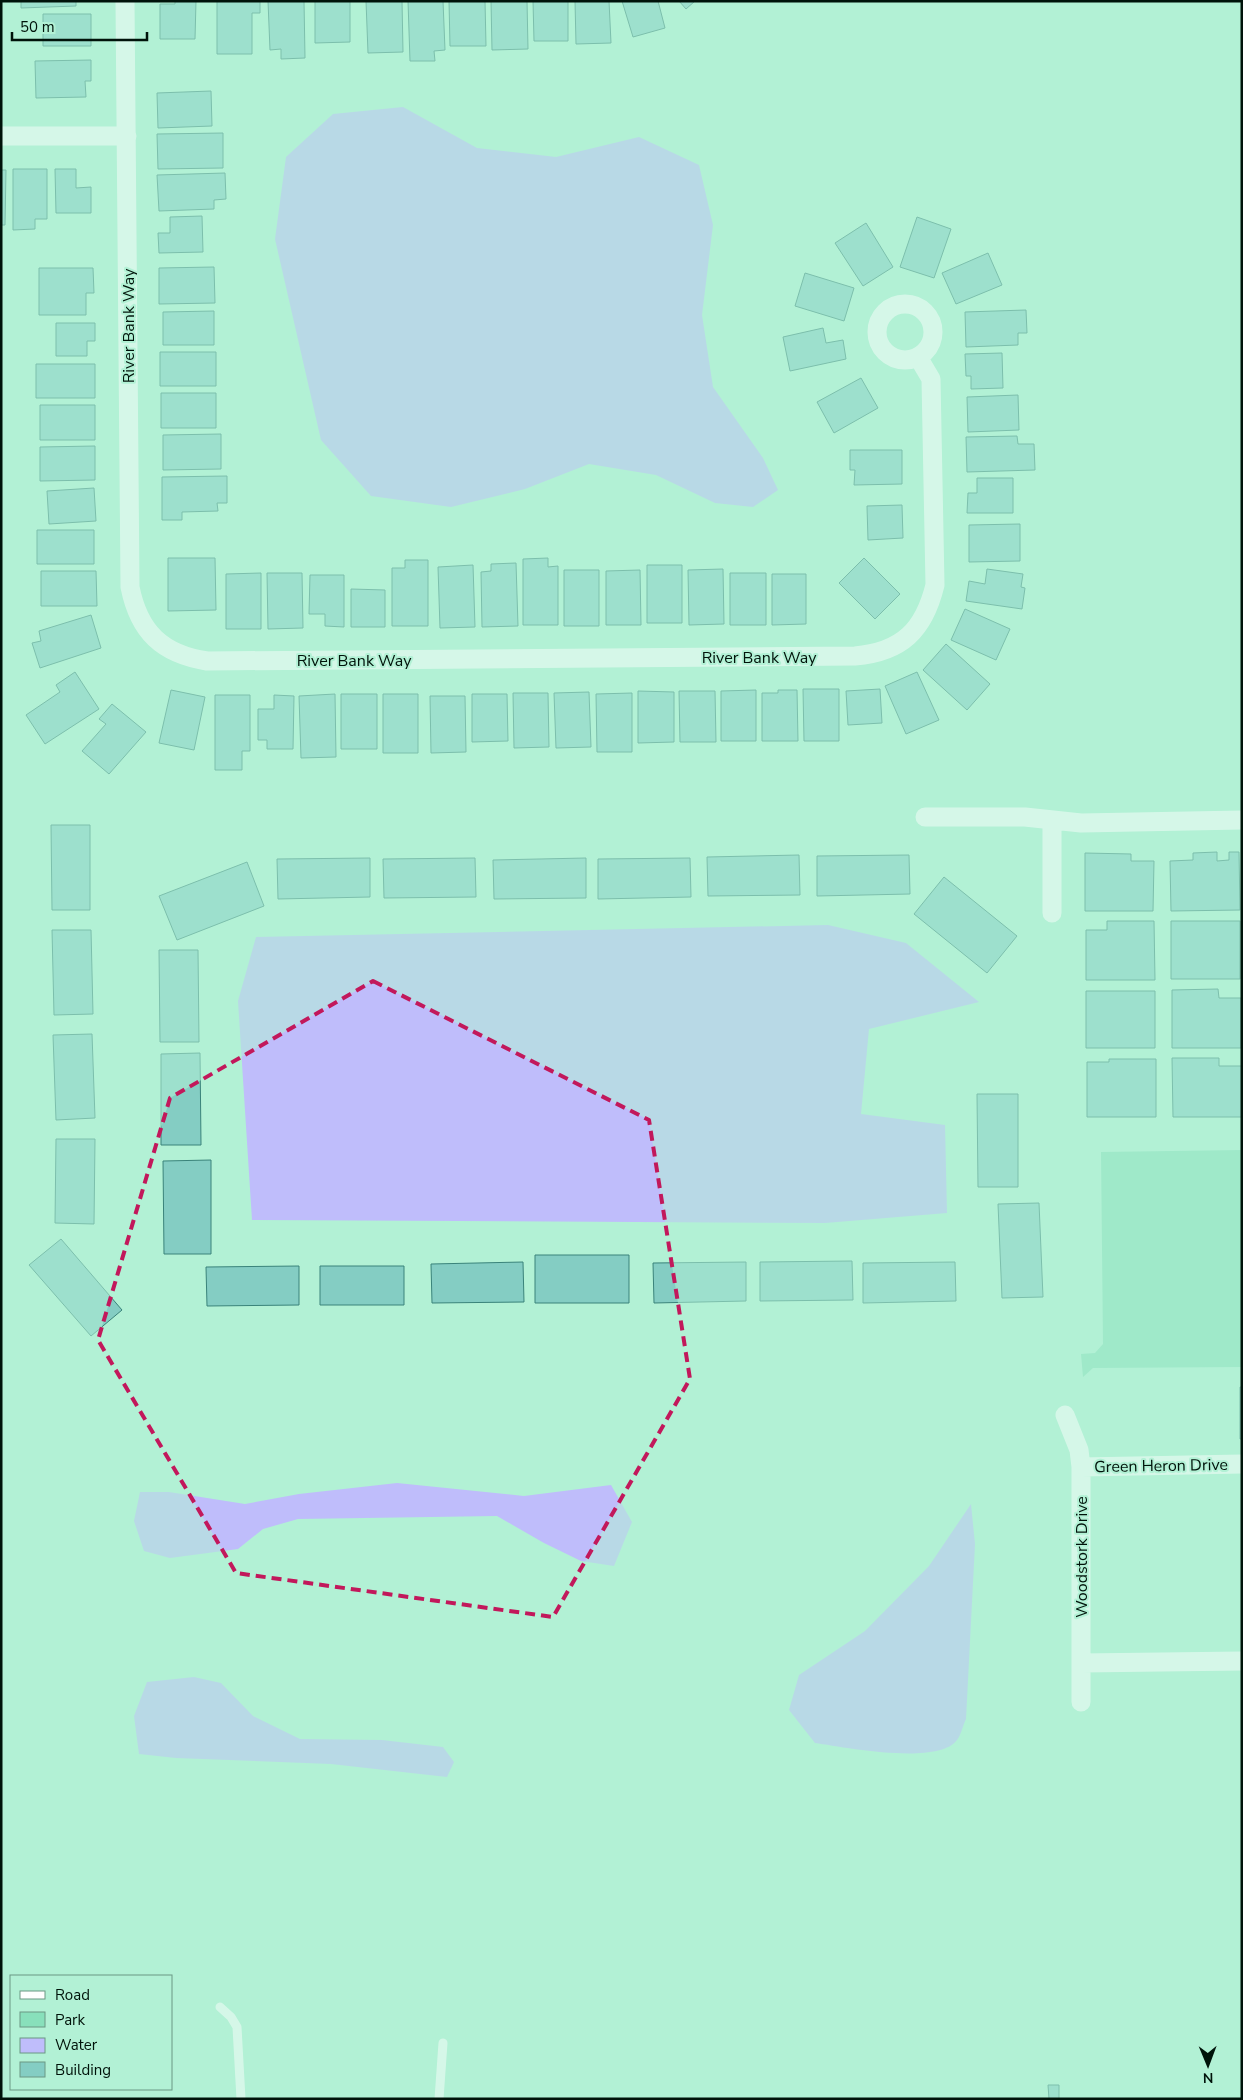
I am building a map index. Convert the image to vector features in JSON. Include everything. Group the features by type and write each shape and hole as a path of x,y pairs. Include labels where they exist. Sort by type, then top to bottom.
{"street":[{"name":"River Bank Way","path":"126,1 130,587 134,606 141,621 154,638 169,650 186,658 217,661 855,656 874,654 892,647 910,636 921,622 930,606 935,585 932,379 918,357"},
{"path":"1,136 126,136"},
{"path":"925,817 1025,817 1081,823 1242,820"},
{"path":"1052,820 1052,913"},
{"name":"Woodstork Drive","path":"1065,1415 1079,1450 1081,1467 1081,1702"},
{"name":"Green Heron Drive","path":"1081,1467 1242,1464"},
{"path":"1081,1663 1242,1661"}],"lane":[{"path":"220,2007 231,2016 237,2027 241,2099"},
{"path":"439,2099 443,2043"}],"highlighted area":[{"path":"373,981 649,1120 690,1379 553,1617 236,1573 98,1340 170,1098"}],"green space":[{"path":"1242,1150 1242,1367 1093,1368 1083,1377 1081,1354 1095,1353 1103,1344 1101,1152"}],"water":[{"path":"403,107 477,148 556,157 639,137 699,165 713,225 702,315 713,387 763,458 778,490 753,507 715,503 656,475 589,464 525,489 451,507 371,496 321,440 275,239 286,157 333,114"},
{"path":"828,925 906,943 979,1002 869,1029 861,1114 945,1125 947,1213 825,1223 252,1220 238,1001 256,937"},
{"path":"397,1483 524,1496 611,1485 632,1522 614,1566 581,1561 544,1543 497,1516 298,1519 263,1529 238,1549 170,1558 144,1551 134,1521 140,1492 169,1492 245,1504 299,1494"},
{"path":"971,1504 975,1544 966,1719 957,1740 947,1748 931,1752 911,1753 868,1751 815,1743 789,1710 799,1675 865,1631 929,1566"},
{"path":"194,1677 221,1683 253,1716 300,1739 382,1740 443,1747 454,1762 447,1777 331,1764 176,1758 139,1754 134,1716 147,1682"}],"building":[{"path":"21,1 76,1 76,6 21,8"},
{"path":"175,1 196,1 195,39 160,39 160,4 175,4"},
{"path":"217,1 260,1 260,13 252,13 252,54 217,54"},
{"path":"268,1 304,1 305,58 281,59 281,49 270,50"},
{"path":"315,1 350,1 350,42 315,43"},
{"path":"366,1 402,1 403,52 368,53"},
{"path":"408,1 443,1 445,50 434,51 435,61 410,61"},
{"path":"449,1 485,1 486,46 450,46"},
{"path":"491,1 527,1 528,49 492,50"},
{"path":"533,1 568,1 568,41 534,41"},
{"path":"575,1 609,1 611,43 576,44"},
{"path":"622,1 658,1 665,28 633,37"},
{"path":"679,1 695,1 686,9"},
{"path":"43,14 91,14 91,46 43,46"},
{"path":"91,60 91,81 85,81 86,97 36,98 35,61"},
{"path":"211,91 212,126 158,128 157,93"},
{"path":"223,133 223,168 158,169 157,134"},
{"path":"13,169 47,169 47,219 35,219 35,229 13,230"},
{"path":"55,169 76,169 76,188 91,187 91,213 56,213"},
{"path":"1,170 6,170 5,225 1,225"},
{"path":"225,173 226,199 214,200 214,209 159,211 157,175"},
{"path":"202,216 203,252 159,253 158,233 170,233 170,217"},
{"path":"917,217 951,229 934,278 900,267"},
{"path":"866,223 893,267 863,286 835,243"},
{"path":"988,253 1002,285 956,304 942,273"},
{"path":"214,267 215,303 159,304 159,268"},
{"path":"39,268 93,268 94,293 86,293 86,315 39,315"},
{"path":"805,273 854,288 844,321 795,306"},
{"path":"1026,310 1027,333 1018,333 1018,345 966,347 965,312"},
{"path":"214,311 214,345 163,345 163,312"},
{"path":"56,323 95,323 95,341 87,341 87,356 56,356"},
{"path":"823,328 826,343 843,340 846,359 790,371 783,337"},
{"path":"160,352 216,352 216,386 160,386"},
{"path":"1002,353 1003,388 971,389 971,376 966,376 965,354"},
{"path":"36,364 95,364 95,398 36,398"},
{"path":"861,378 878,408 834,433 817,402"},
{"path":"161,393 216,393 216,428 161,428"},
{"path":"1018,395 1019,430 968,432 967,397"},
{"path":"40,405 95,405 95,440 40,440"},
{"path":"221,434 221,469 163,470 163,435"},
{"path":"1017,436 1018,444 1034,444 1035,470 967,472 966,437"},
{"path":"95,446 95,480 40,481 40,447"},
{"path":"850,450 902,450 902,484 854,485 855,470 850,470"},
{"path":"227,476 227,503 217,503 218,511 182,512 182,520 162,520 162,477"},
{"path":"977,478 1013,478 1013,513 967,513 968,493 977,493"},
{"path":"94,488 96,521 49,524 47,491"},
{"path":"902,505 903,538 868,540 867,506"},
{"path":"1020,524 1020,561 969,562 969,525"},
{"path":"37,530 94,530 94,564 37,564"},
{"path":"168,558 215,558 216,610 168,611"},
{"path":"548,558 548,567 558,566 558,625 523,625 523,559"},
{"path":"864,558 900,594 875,619 839,583"},
{"path":"405,560 428,560 428,626 392,626 392,568 405,568"},
{"path":"516,563 518,626 482,627 481,572 491,571 491,564"},
{"path":"473,565 475,627 440,628 438,567"},
{"path":"647,565 682,565 682,623 647,623"},
{"path":"723,569 724,624 689,625 688,570"},
{"path":"987,569 1023,574 1021,587 1025,588 1022,609 966,601 969,581 985,584"},
{"path":"564,570 599,570 599,626 564,626"},
{"path":"640,570 641,625 606,625 606,571"},
{"path":"41,571 96,571 97,606 41,606"},
{"path":"261,573 261,629 226,629 226,574"},
{"path":"267,573 302,573 303,628 268,629"},
{"path":"730,573 766,573 766,625 730,625"},
{"path":"772,574 806,574 806,624 772,625"},
{"path":"310,575 344,575 344,627 325,626 325,614 309,614"},
{"path":"351,589 385,590 385,627 351,627"},
{"path":"965,609 1010,629 996,660 951,640"},
{"path":"91,615 101,648 40,668 32,643 41,641 39,631"},
{"path":"946,644 990,684 967,710 923,670"},
{"path":"75,672 99,709 45,744 26,715 60,692 56,685"},
{"path":"917,672 939,720 906,734 885,686"},
{"path":"803,689 839,689 839,741 804,741"},
{"path":"880,689 882,723 848,725 846,691"},
{"path":"171,690 205,697 194,750 159,743"},
{"path":"756,690 756,741 721,741 721,691"},
{"path":"778,690 797,690 798,741 762,741 762,693 778,693"},
{"path":"638,691 674,692 674,742 638,743"},
{"path":"679,691 715,691 716,742 680,742"},
{"path":"589,692 591,747 556,748 554,693"},
{"path":"513,693 548,693 549,747 514,748"},
{"path":"632,693 632,752 597,752 596,694"},
{"path":"335,694 336,757 301,758 299,696"},
{"path":"341,694 377,694 377,749 341,749"},
{"path":"383,694 418,694 418,753 383,753"},
{"path":"472,694 507,694 508,741 472,742"},
{"path":"215,695 250,695 250,751 242,751 242,770 215,770"},
{"path":"274,695 294,696 293,749 267,749 267,740 258,740 258,709 274,709"},
{"path":"430,696 465,696 466,752 431,753"},
{"path":"112,704 146,732 109,774 82,751 106,724 99,719"},
{"path":"51,825 90,825 90,910 52,910"},
{"path":"1217,852 1217,861 1229,860 1229,852 1239,852 1240,910 1171,911 1170,861 1193,860 1193,853"},
{"path":"1085,853 1131,854 1131,861 1154,861 1153,911 1085,911"},
{"path":"799,855 800,895 708,896 707,857"},
{"path":"909,855 910,894 817,896 817,856"},
{"path":"370,858 370,897 278,899 277,859"},
{"path":"475,858 476,897 384,898 383,859"},
{"path":"586,858 586,898 494,899 493,860"},
{"path":"690,858 691,897 598,899 598,859"},
{"path":"247,862 264,906 177,940 159,896"},
{"path":"944,877 1017,936 987,973 914,914"},
{"path":"1107,921 1154,921 1155,980 1086,980 1086,930 1107,930"},
{"path":"1171,921 1240,921 1240,979 1171,979"},
{"path":"52,930 91,930 93,1014 54,1015"},
{"path":"159,950 198,950 199,1042 160,1042"},
{"path":"1218,989 1219,998 1241,998 1241,1048 1172,1048 1172,990"},
{"path":"1086,991 1155,991 1155,1048 1086,1048"},
{"path":"92,1034 95,1118 56,1120 53,1035"},
{"path":"200,1053 201,1145 161,1145 161,1054"},
{"path":"1172,1058 1219,1058 1219,1066 1242,1066 1242,1117 1173,1117"},
{"path":"1109,1059 1156,1059 1156,1117 1087,1117 1087,1062 1109,1062"},
{"path":"977,1094 1018,1094 1018,1187 978,1187"},
{"path":"56,1139 95,1139 94,1224 55,1223"},
{"path":"211,1160 211,1254 164,1254 163,1161"},
{"path":"1039,1203 1043,1297 1002,1298 998,1204"},
{"path":"61,1239 122,1310 91,1336 29,1265"},
{"path":"535,1255 629,1255 629,1303 535,1303"},
{"path":"852,1261 853,1300 760,1301 760,1262"},
{"path":"523,1262 524,1302 432,1303 431,1264"},
{"path":"746,1262 746,1301 654,1303 653,1263"},
{"path":"955,1262 956,1301 863,1303 863,1263"},
{"path":"299,1266 299,1305 207,1306 206,1267"},
{"path":"320,1266 404,1266 404,1305 320,1305"},
{"path":"1240,1387 1242,1387 1242,1439 1240,1439"},
{"path":"1048,2085 1059,2085 1059,2099 1049,2099"}]}
